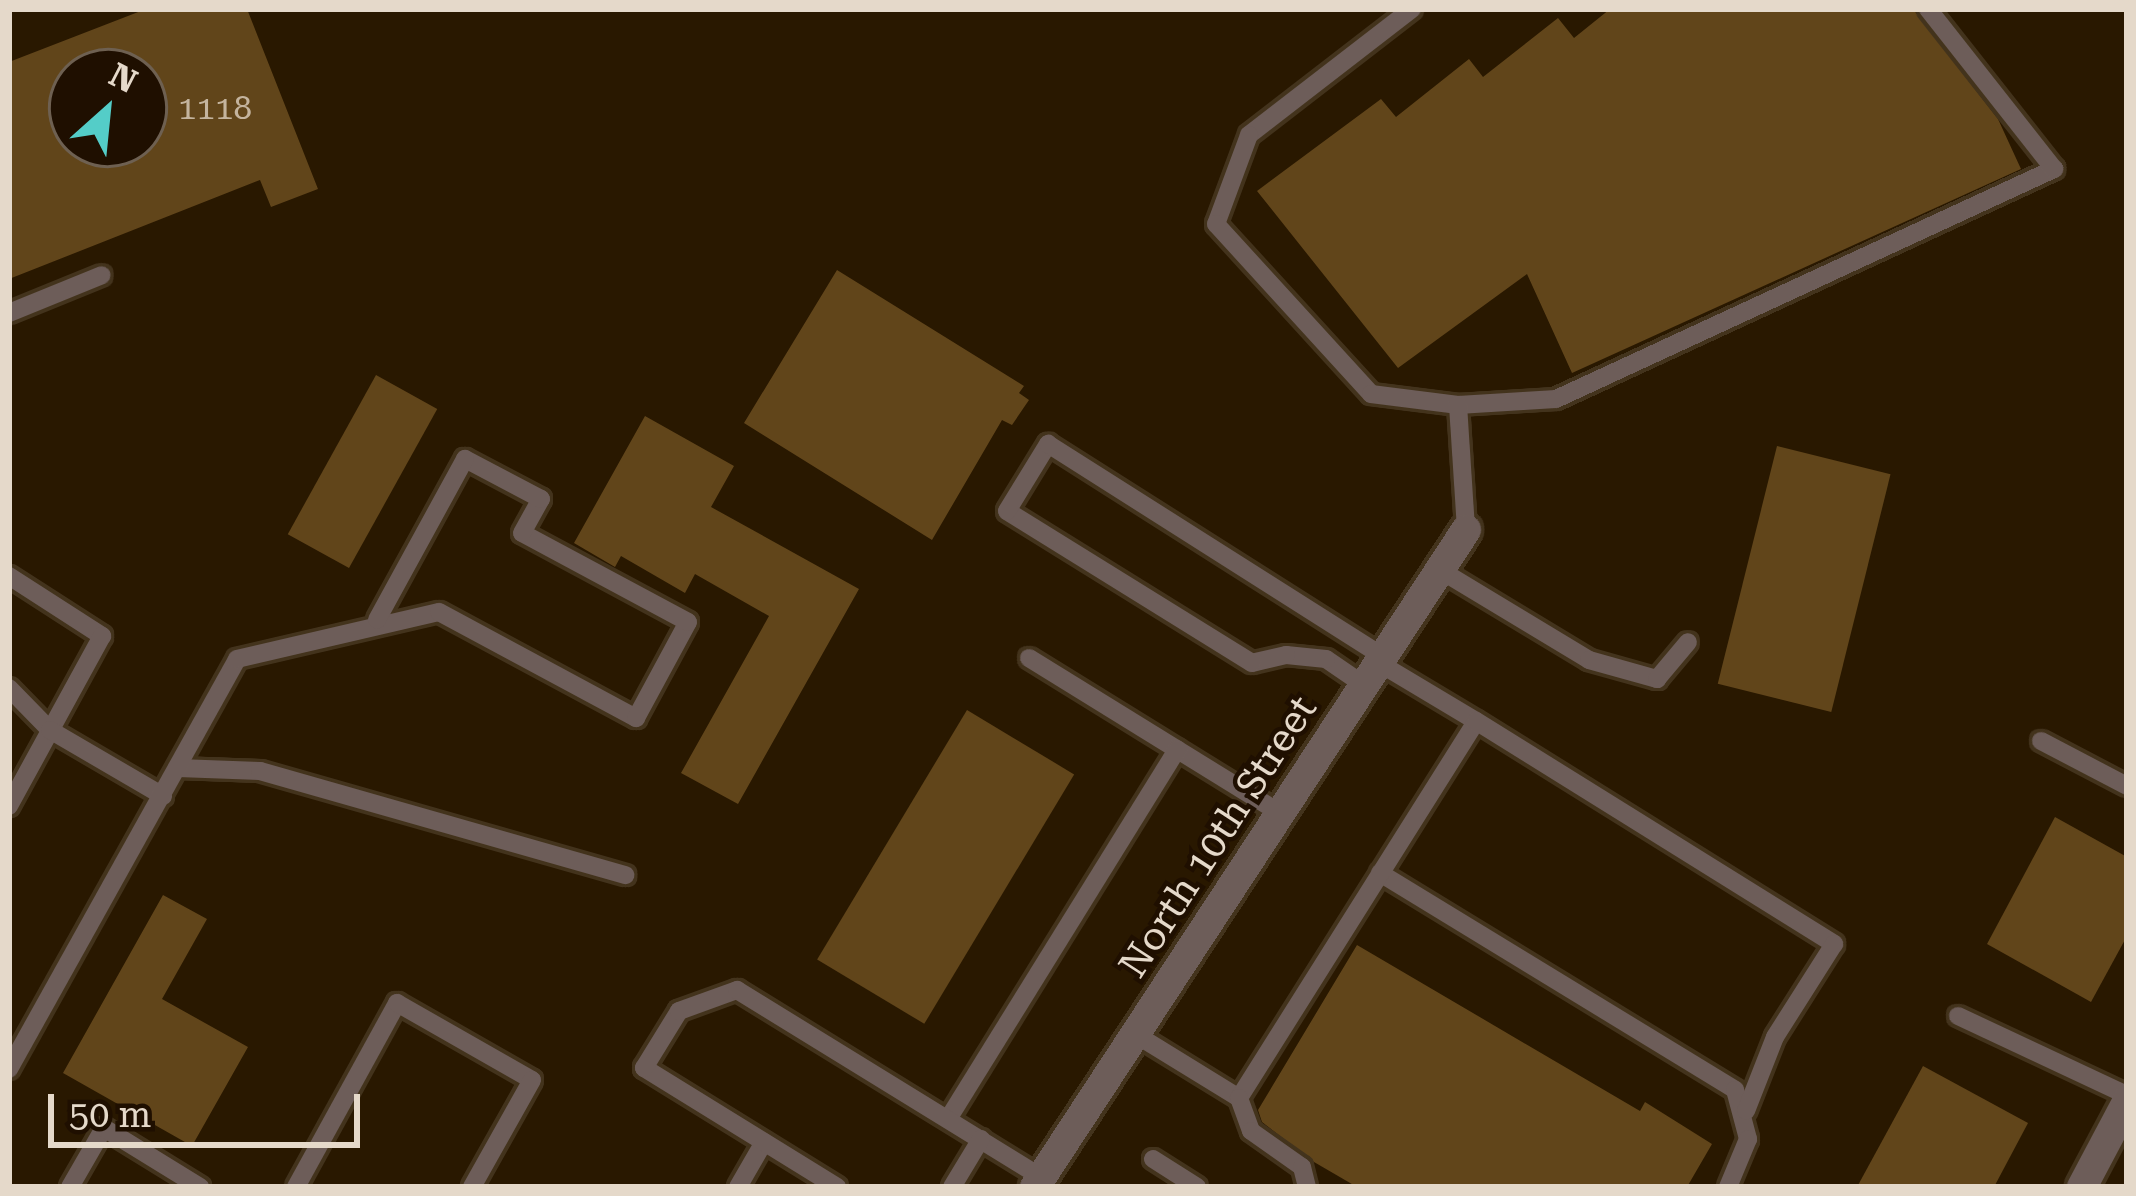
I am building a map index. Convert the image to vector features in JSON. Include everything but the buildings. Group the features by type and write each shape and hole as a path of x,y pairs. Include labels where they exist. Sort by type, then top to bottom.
{"street":[{"name":"North 10th Street","path":"1038,1182 1466,530"},
{"path":"2082,1187 2127,1099"}],"lane":[{"path":"1412,9 1249,135 1216,224 1371,394 1458,405 1556,399 2054,170 1928,9"},
{"path":"9,313 102,275"},
{"path":"1458,405 1466,530"},
{"path":"1375,668 1286,655 1252,663 1007,511 1048,444 1375,668 1476,721 1834,944 1775,1037 1746,1111"},
{"path":"9,1069 237,659 377,620 439,612 636,718 688,622 522,533 541,499 465,458 377,620"},
{"path":"1440,570 1589,660 1657,679 1688,642"},
{"path":"9,576 101,636 9,806"},
{"path":"1029,658 1280,814"},
{"path":"9,688 50,730 164,796"},
{"path":"1238,1098 1476,721"},
{"path":"2042,742 2127,786"},
{"path":"948,1119 1177,749"},
{"path":"178,769 260,771 625,875"},
{"path":"1379,873 1735,1090 1746,1111 1748,1139 1728,1187"},
{"path":"837,1187 644,1068 679,1011 737,990 981,1139 1038,1182"},
{"path":"296,1187 397,1003 532,1081 472,1187"},
{"path":"1958,1016 2127,1099"},
{"path":"1136,1034 1238,1098 1251,1131 1302,1167 1307,1187"},
{"path":"70,1187 104,1128 200,1187"},
{"path":"952,1187 981,1139"},
{"path":"738,1187 764,1142"},
{"path":"1153,1159 1197,1187"}]}
